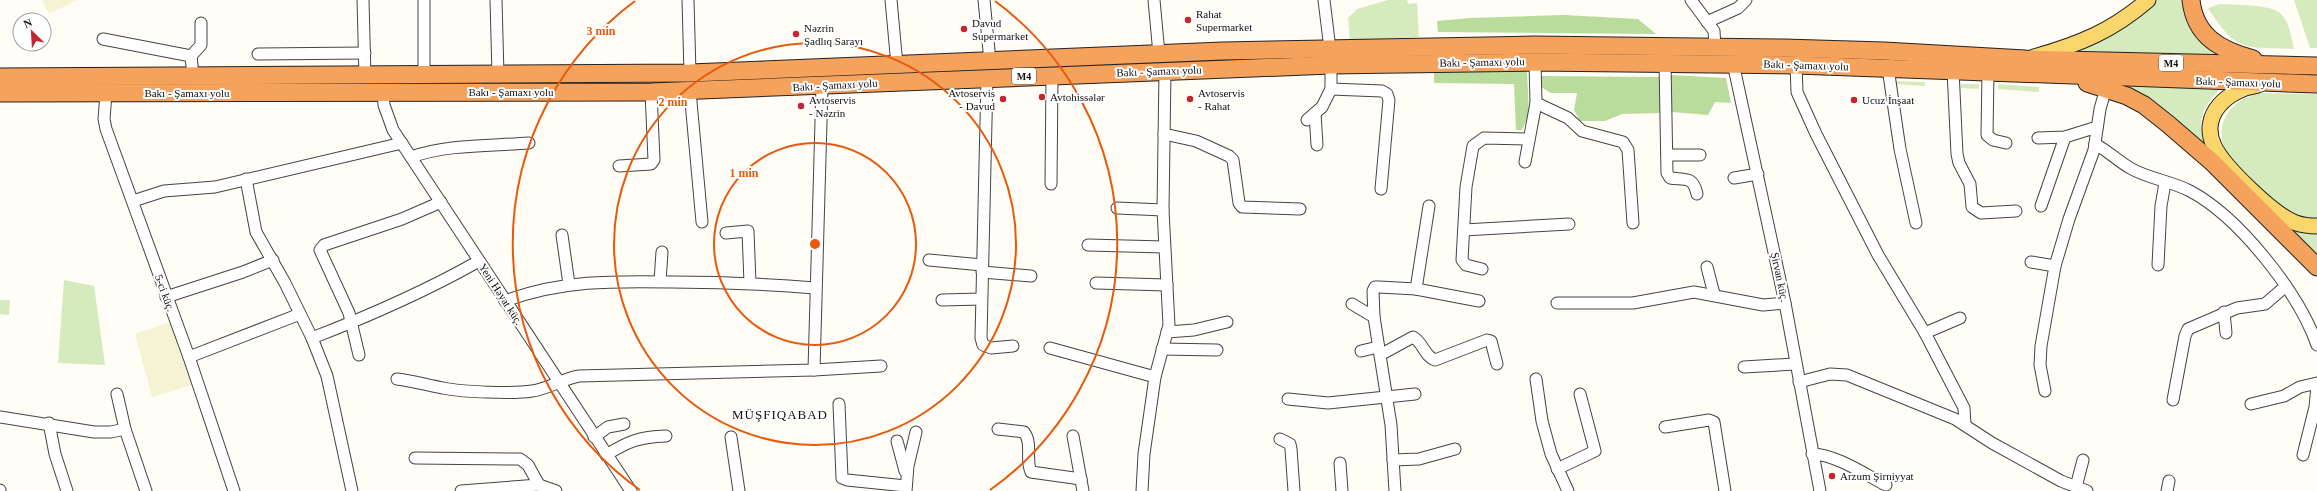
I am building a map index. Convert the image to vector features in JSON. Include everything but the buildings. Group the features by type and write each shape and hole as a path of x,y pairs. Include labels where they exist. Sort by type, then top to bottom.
{"highway":[{"path":"2191,0 2200,26 2215,44 2234,54 2274,66"},
{"name":"Bakı - Şamaxı yolu","path":"0,93 106,94 690,91 1165,70 1330,57 1534,45 1884,51 2025,59 2317,66"},
{"name":"Bakı - Şamaxı yolu","path":"0,77 690,73 1159,54 1535,62 1733,63 2317,84"},
{"path":"2048,75 2106,88 2144,105 2212,162 2317,267"}],"main road":[{"path":"2025,59 2074,45 2098,36 2129,16 2148,0"},
{"path":"2277,83 2243,88 2230,94 2221,102 2214,111 2210,124 2213,145 2223,160 2266,204 2295,223 2317,226"}],"street":[{"path":"363,0 365,76"},
{"path":"424,0 424,75"},
{"path":"496,0 498,75"},
{"path":"688,0 690,73"},
{"path":"891,0 897,65"},
{"path":"984,0 990,61"},
{"path":"1154,0 1159,54"},
{"path":"1317,145 1311,117 1327,100 1331,89 1330,57 1324,0"},
{"path":"1691,0 1714,31 1715,47"},
{"path":"1708,22 1738,8 1746,0"},
{"path":"193,76 192,56 201,45 201,24"},
{"path":"103,39 192,56"},
{"path":"258,54 365,53"},
{"path":"1525,162 1536,103 1535,62"},
{"path":"1665,63 1667,173 1670,178 1691,180 1695,183 1697,194"},
{"name":"Şirvan küç.","path":"1733,63 1786,303 1795,364 1820,491"},
{"path":"1796,65 1797,92 1816,134 1878,255 1926,333 1964,408 1965,425"},
{"path":"1888,68 1900,149 1916,223"},
{"path":"1142,491 1144,454 1155,377 1167,332 1169,316 1163,210 1165,70"},
{"path":"1953,70 1957,154 1959,163 1970,184 1972,207 1981,213 2016,211"},
{"path":"1988,72 1987,135 1993,140 2006,143"},
{"path":"1051,184 1052,75"},
{"path":"987,78 981,338 983,345 991,348 1014,346"},
{"path":"814,370 815,288 822,86"},
{"path":"2045,391 2040,366 2040,346 2055,266 2069,219 2095,144 2097,127 2106,88"},
{"path":"1331,89 1382,91 1387,94 1389,100 1381,189"},
{"path":"690,91 702,222"},
{"name":"Yeni Həyat küç.","path":"383,92 389,119 402,143 594,437 631,491"},
{"path":"619,166 645,166 651,164 654,160 650,92"},
{"name":"5-ci küç.","path":"106,94 104,120 106,129 189,357 234,491"},
{"path":"1536,103 1568,118 1582,131 1623,142 1628,150 1633,223"},
{"path":"2038,138 2065,137 2097,127"},
{"path":"1164,134 1196,141 1229,156 1233,160 1239,203 1242,207 1300,209"},
{"path":"2041,206 2065,137"},
{"path":"1482,269 1466,265 1462,260 1466,187 1473,146 1484,138 1529,139"},
{"path":"133,201 164,191 215,187 402,143"},
{"path":"411,157 425,152 456,148 529,143"},
{"path":"2095,144 2130,168 2189,190 2219,213 2261,253 2286,286 2307,319 2317,345"},
{"path":"1667,154 1700,155"},
{"path":"1734,178 1758,174"},
{"path":"246,179 256,232 273,260 312,338 327,376 352,491"},
{"path":"2158,265 2161,206 2165,182"},
{"path":"358,355 349,313 320,250 324,245 402,219 441,202"},
{"path":"1416,289 1429,206"},
{"path":"1116,208 1163,210"},
{"path":"1464,230 1569,224"},
{"path":"726,233 748,231 750,283"},
{"path":"562,235 569,284"},
{"path":"1088,245 1164,247"},
{"path":"660,282 662,252"},
{"path":"166,297 273,260"},
{"path":"929,260 1031,276"},
{"path":"312,338 351,323 451,277 479,261"},
{"path":"2031,262 2055,266"},
{"path":"1707,267 1714,294"},
{"path":"505,301 526,293 569,284 660,282 750,283 815,288"},
{"path":"1096,283 1167,285"},
{"path":"2173,400 2185,336 2188,329 2224,312 2237,308 2265,304 2286,286"},
{"path":"1395,491 1388,398 1374,317 1373,291 1375,287 1416,289 1479,301"},
{"path":"1557,303 1632,303 1694,292 1714,294 1763,305 1786,303"},
{"path":"942,300 981,298"},
{"path":"1352,304 1374,317"},
{"path":"2224,312 2226,333"},
{"path":"189,357 300,314"},
{"path":"1926,333 1960,318"},
{"path":"1167,332 1194,330 1227,322"},
{"path":"1361,351 1391,351 1413,337 1417,339 1430,358 1435,360 1487,340 1493,344 1497,364"},
{"path":"1050,348 1155,377"},
{"path":"1162,349 1217,350"},
{"path":"1744,367 1795,364"},
{"path":"397,379 421,382 444,388 511,392 532,391 579,376 814,370 881,366"},
{"path":"1799,382 1830,374 1847,375 1965,425 1992,443 2076,487 2087,491"},
{"path":"1536,380 1542,421 1557,469 1568,491"},
{"path":"2251,404 2284,396 2300,387 2317,382"},
{"path":"2303,454 2315,407 2317,386"},
{"path":"117,394 125,428 146,491"},
{"path":"1288,399 1328,403 1416,394"},
{"path":"1557,469 1595,450 1580,394"},
{"path":"839,404 842,478 847,480 906,489 906,473 916,432"},
{"path":"0,417 49,423 94,432 112,432 125,428"},
{"path":"1665,427 1710,420 1714,422 1725,491"},
{"path":"49,423 55,454 67,491"},
{"path":"594,437 608,427 624,424"},
{"path":"998,429 1024,432 1029,438 1028,466 1031,472 1081,479"},
{"path":"606,454 627,442 642,436 666,436"},
{"path":"1074,436 1083,491"},
{"path":"731,437 739,491"},
{"path":"1280,439 1290,444 1294,491"},
{"path":"897,441 906,473"},
{"path":"1393,460 1419,459 1456,450"},
{"path":"1812,454 1821,454 1886,484"},
{"path":"414,458 520,459 528,465 539,485"},
{"path":"2076,487 2083,460"},
{"path":"1340,463 1342,491"},
{"path":"461,491 539,485 556,491"}],"shaded area":[{"path":"42,0 77,0 52,12 48,12"},
{"path":"171,322 192,385 152,397 135,334"}],"green space":[{"path":"1388,0 1407,0 1408,4 1417,3 1419,37 1350,41 1348,18 1357,9"},
{"path":"2156,0 2184,0 2224,58 2072,50 2137,18"},
{"path":"2294,0 2317,0 2317,48 2310,48"},
{"path":"2220,4 2262,7 2277,11 2284,18 2290,30 2294,49 2263,48 2243,45 2226,33 2208,8"},
{"path":"1564,15 1638,19 1656,34 1438,32 1437,21 1470,18"},
{"path":"1527,71 1529,114 1522,130 1516,130 1514,84 1434,83 1434,72"},
{"path":"1671,75 1726,78 1731,103 1715,102 1708,115 1671,112"},
{"path":"1539,76 1661,77 1660,113 1622,114 1605,121 1580,121 1574,110 1577,93 1551,93 1541,87"},
{"path":"1894,81 1925,82 1925,86 1894,84"},
{"path":"2104,82 2221,88 2208,104 2202,119 2202,135 2209,154"},
{"path":"1961,84 1979,84 1979,89 1961,88"},
{"path":"1998,84 2039,87 2039,92 1998,89"},
{"path":"2260,93 2317,94 2317,220 2302,220 2284,212 2233,164 2227,154 2223,143 2222,133 2223,123 2227,115 2232,107 2240,101 2249,96"},
{"path":"2292,231 2317,234 2317,253"},
{"path":"64,280 94,286 105,365 58,363"},
{"path":"0,300 10,300 9,315 0,314"}],"place":[{"name":"Rahat Supermarket","path":"1188,20"},
{"name":"Davud Supermarket","path":"964,29"},
{"name":"Nəzrin Şadlıq Sarayı","path":"796,34"},
{"name":"Avtohissələr","path":"1042,97"},
{"name":"Avtoservis - Davud","path":"1003,99"},
{"name":"Avtoservis - Rahat","path":"1190,99"},
{"name":"Ucuz İnşaat","path":"1854,100"},
{"name":"Avtoservis - Nəzrin","path":"801,106"},
{"name":"Arzum Şirniyyat","path":"1832,476"}],"district":[{"name":"MÜŞFIQABAD","path":"780,414"}]}
